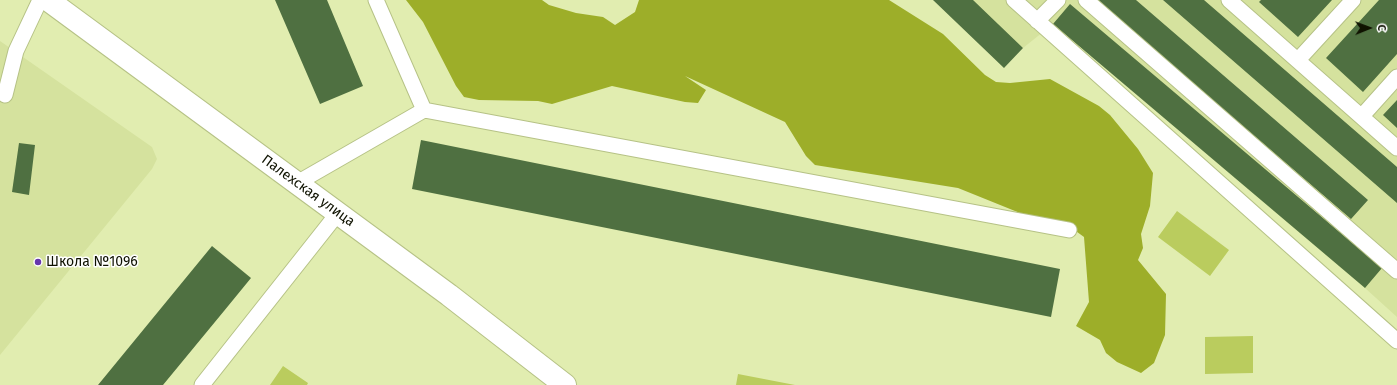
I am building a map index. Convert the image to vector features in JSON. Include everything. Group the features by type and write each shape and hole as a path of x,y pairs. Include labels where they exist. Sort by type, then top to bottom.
{"street":[{"name":"Палехская улица","path":"48,0 449,295 565,385"}],"lane":[{"path":"5,95 16,51 40,0"},
{"path":"376,0 424,110"},
{"path":"1014,0 1397,341"},
{"path":"1037,21 1058,0"},
{"path":"1086,0 1397,271"},
{"path":"1298,60 1353,0"},
{"path":"1237,3 1298,60 1397,148"},
{"path":"1362,116 1397,77"},
{"path":"297,183 424,110 1069,230"},
{"path":"202,385 338,214"}],"shaded area":[{"path":"933,0 1397,0 1397,317 1365,288 1053,24 1023,48"},
{"name":"Школа №1096","path":"0,41 152,147 157,159 152,169 0,355"},
{"path":"1177,211 1229,250 1210,276 1158,237"},
{"path":"1253,336 1253,373 1205,374 1205,337"},
{"path":"283,366 308,383 307,385 270,385"},
{"path":"738,374 795,385 736,385"}],"green space":[{"path":"406,0 542,0 549,5 576,13 603,17 615,25 635,12 639,0 889,0 943,34 985,75 996,82 1010,83 1050,79 1099,106 1110,115 1138,149 1153,173 1150,206 1141,234 1143,248 1138,260 1166,294 1165,335 1154,363 1141,373 1117,362 1106,353 1100,340 1076,326 1089,302 1084,237 1073,229 1020,213 958,188 815,165 806,156 785,122 685,76 706,90 698,103 685,102 612,86 552,104 538,101 479,100 464,97 456,86 423,22"}],"building":[{"path":"275,0 327,0 363,86 320,104"},
{"path":"933,0 973,0 1023,48 1004,68"},
{"path":"1096,0 1136,0 1368,200 1351,219"},
{"path":"1163,0 1204,0 1397,167 1397,203"},
{"path":"1261,0 1332,0 1298,37 1259,2"},
{"path":"1379,0 1397,0 1397,54 1363,92 1326,58"},
{"path":"1070,4 1382,268 1365,288 1053,24"},
{"path":"1397,100 1397,128 1383,115"},
{"path":"421,140 1060,269 1051,317 412,189"},
{"path":"19,143 35,145 29,195 12,192"},
{"path":"212,246 251,278 224,311 163,385 98,385"}],"place":[{"name":"Школа №1096","path":"38,262"}]}
